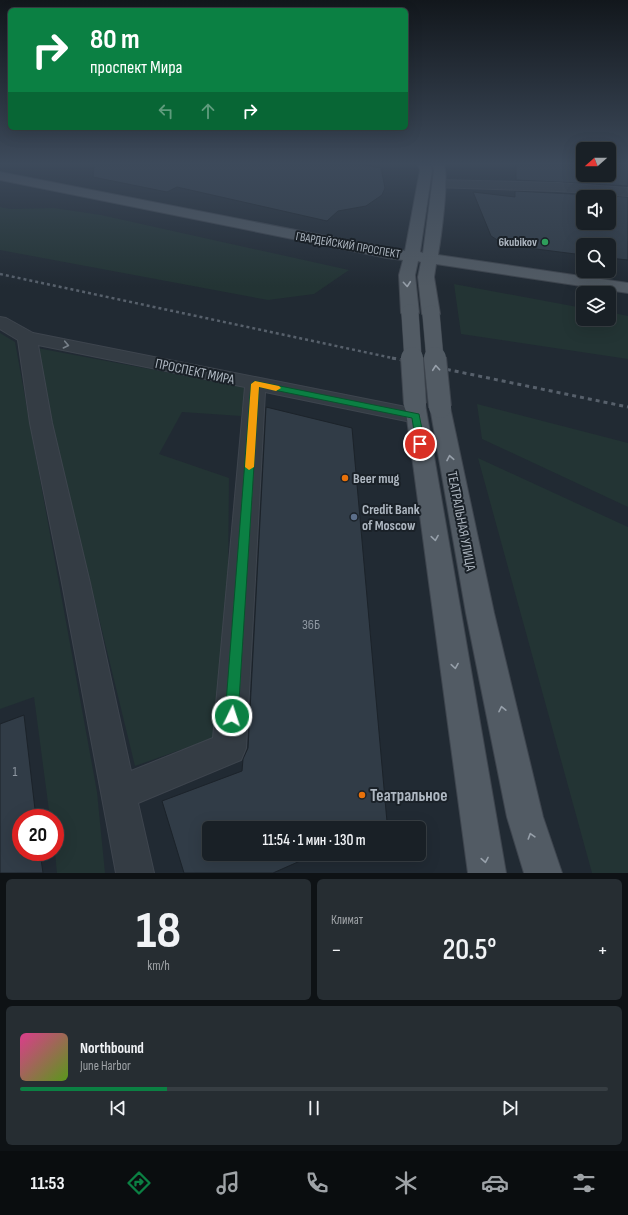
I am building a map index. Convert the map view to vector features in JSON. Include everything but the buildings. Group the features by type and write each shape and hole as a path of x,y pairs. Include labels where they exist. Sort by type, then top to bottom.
{"main road":[{"name":"ГВАРДЕЙСКИЙ ПРОСПЕКТ","path":"149,206 387,253 628,288"},
{"name":"ТЕАТРАЛЬНАЯ УЛИЦА","path":"420,206 411,256 406,275 487,873"},
{"name":"ТЕАТРАЛЬНАЯ УЛИЦА","path":"436,206 433,239 426,277 431,314 424,409 480,613 524,810 543,873"}],"street":[{"name":"ПРОСПЕКТ МИРА","path":"0,322 28,337 255,384 424,409"},
{"path":"28,337 41,423 135,873"},
{"path":"119,794 229,748 255,384"}],"shaded area":[{"path":"0,207 10,209 54,208 101,215 349,270 314,294 268,300 0,250"},
{"path":"454,284 576,307 576,326 616,326 616,313 628,316 628,359 461,334"},
{"path":"0,333 15,342 97,792 105,873 57,873 56,861 64,861 64,809 49,809 34,697 0,709"},
{"path":"37,348 246,387 241,416 182,412 159,454 229,478 228,574 214,738 135,766 53,429"},
{"path":"477,404 628,443 628,507 482,439"},
{"path":"478,458 628,527 628,873 592,873"}],"railway":[{"path":"0,274 397,359"},
{"path":"392,358 628,407"}],"slow traffic":[{"path":"249,467 255,384 276,388"}],"place":[{"name":"6kubikov","path":"545,242"},
{"name":"Beer mug","path":"345,478"},
{"name":"Credit Bank of Moscow","path":"354,517"},
{"name":"Театральное","path":"362,795"}],"route":[{"path":"232,716 255,384 416,416 420,444"}]}
